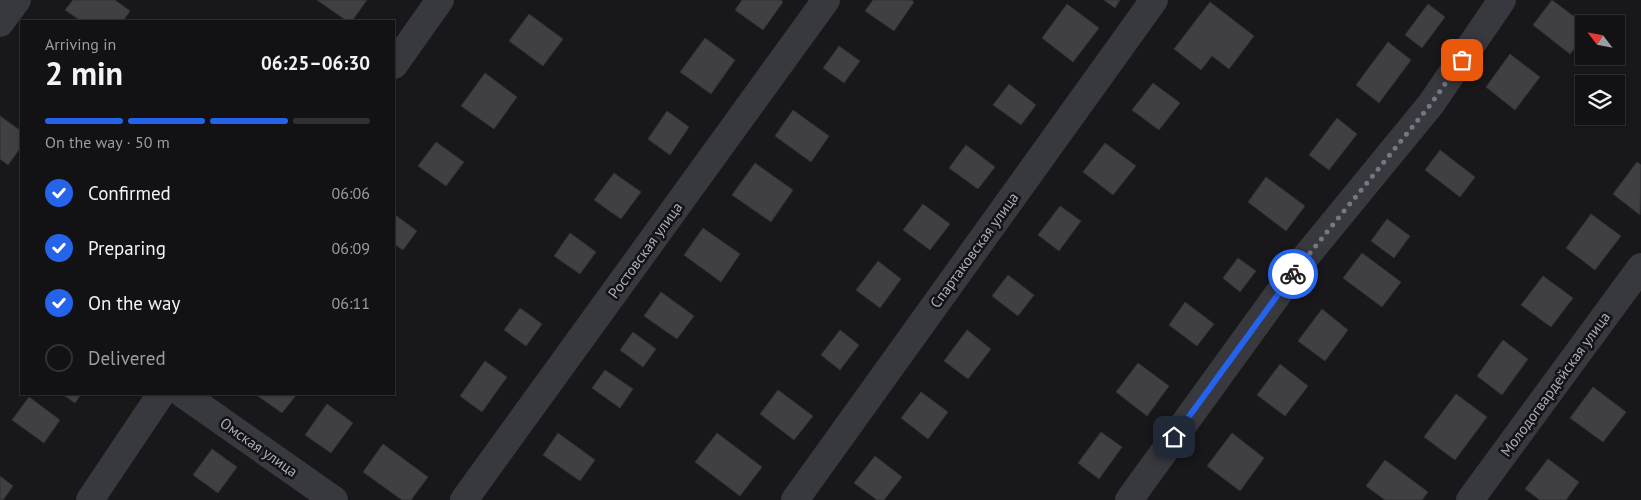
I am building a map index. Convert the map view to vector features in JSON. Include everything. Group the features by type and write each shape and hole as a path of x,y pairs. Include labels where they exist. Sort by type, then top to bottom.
{"street":[{"path":"0,23 17,0"},
{"path":"395,64 440,0"},
{"name":"Ростовская улица","path":"464,500 826,0"},
{"name":"Спартаковская улица","path":"795,500 1154,0"},
{"path":"1129,500 1299,265 1431,104 1502,0"},
{"name":"Молодогвардейская улица","path":"1470,500 1641,267"},
{"path":"90,500 160,395"},
{"name":"Омская улица","path":"184,395 334,500"}],"building":[{"path":"73,0 115,0 130,11 124,20 80,20 65,10"},
{"path":"317,0 367,0 353,20 346,20"},
{"path":"742,0 781,0 783,2 763,30 735,10"},
{"path":"873,0 911,0 914,2 894,31 865,11"},
{"path":"1104,0 1120,0 1115,8"},
{"path":"1552,0 1575,17 1575,48 1570,54 1533,25"},
{"path":"1210,2 1254,36 1229,69 1212,56 1201,70 1174,49"},
{"path":"1067,4 1099,28 1073,62 1042,38"},
{"path":"1428,4 1445,17 1422,48 1405,35"},
{"path":"529,14 563,39 543,66 509,41"},
{"path":"705,38 735,60 711,94 680,72"},
{"path":"1388,42 1411,60 1379,103 1356,85"},
{"path":"839,46 860,61 844,83 823,68"},
{"path":"1510,54 1540,77 1515,110 1486,87"},
{"path":"485,73 517,97 494,129 461,106"},
{"path":"1153,83 1180,103 1159,130 1132,110"},
{"path":"1009,84 1036,105 1021,125 993,105"},
{"path":"793,110 829,136 811,162 775,136"},
{"path":"667,111 689,127 670,155 648,139"},
{"path":"0,116 20,130 20,148 8,165 0,159"},
{"path":"1337,118 1357,134 1329,170 1309,155"},
{"path":"436,142 464,162 446,186 418,166"},
{"path":"1105,143 1136,166 1113,195 1083,172"},
{"path":"966,145 995,167 978,189 949,168"},
{"path":"1440,150 1475,177 1460,197 1425,170"},
{"path":"1637,162 1641,165 1640,215 1613,194"},
{"path":"755,163 793,190 771,222 732,195"},
{"path":"614,173 641,192 621,219 594,200"},
{"path":"1266,177 1305,206 1286,231 1248,202"},
{"path":"923,204 950,224 930,250 903,230"},
{"path":"1060,206 1081,221 1059,251 1038,235"},
{"path":"1591,214 1621,236 1595,270 1566,248"},
{"path":"395,215 417,231 403,250 395,245"},
{"path":"1387,219 1410,236 1394,258 1371,241"},
{"path":"703,228 740,254 721,282 684,255"},
{"path":"570,233 596,252 580,274 554,256"},
{"path":"1362,253 1401,282 1382,307 1343,278"},
{"path":"1238,258 1256,271 1240,292 1223,278"},
{"path":"878,261 901,279 880,308 856,290"},
{"path":"1008,275 1034,295 1018,316 992,296"},
{"path":"1543,276 1573,298 1551,327 1521,305"},
{"path":"661,292 694,316 677,339 644,316"},
{"path":"1185,302 1214,324 1197,346 1169,325"},
{"path":"520,308 542,324 526,346 504,330"},
{"path":"1322,309 1348,330 1325,361 1298,341"},
{"path":"840,330 859,345 840,370 821,355"},
{"path":"967,330 991,349 968,379 944,361"},
{"path":"633,332 656,349 643,367 620,350"},
{"path":"1503,340 1528,359 1502,395 1477,376"},
{"path":"485,361 507,377 482,412 460,396"},
{"path":"1138,363 1169,386 1147,416 1116,392"},
{"path":"1280,364 1308,386 1285,416 1257,395"},
{"path":"605,370 633,389 620,408 592,388"},
{"path":"1593,387 1626,412 1603,442 1570,418"},
{"path":"778,390 813,416 794,440 760,414"},
{"path":"921,392 948,412 928,439 901,418"},
{"path":"1456,394 1487,417 1455,460 1424,437"},
{"path":"63,395 80,395 75,403"},
{"path":"256,395 296,395 282,413"},
{"path":"29,397 60,420 44,443 12,420"},
{"path":"327,404 353,423 331,453 305,435"},
{"path":"1101,432 1122,447 1099,479 1078,463"},
{"path":"558,433 595,460 580,481 543,455"},
{"path":"717,433 762,467 740,496 695,462"},
{"path":"1232,433 1264,458 1240,491 1207,466"},
{"path":"383,444 428,477 411,500 402,500 363,472"},
{"path":"212,449 237,467 218,493 193,475"},
{"path":"875,456 902,477 884,500 877,500 854,483"},
{"path":"1548,459 1579,482 1566,500 1540,500 1525,489"},
{"path":"1385,460 1428,492 1422,500 1385,500 1366,486"},
{"path":"0,476 13,486 3,500 0,500"}],"way so far":[{"path":"1293,274 1431,104 1462,60"}],"route":[{"path":"1174,437 1293,274"}]}
